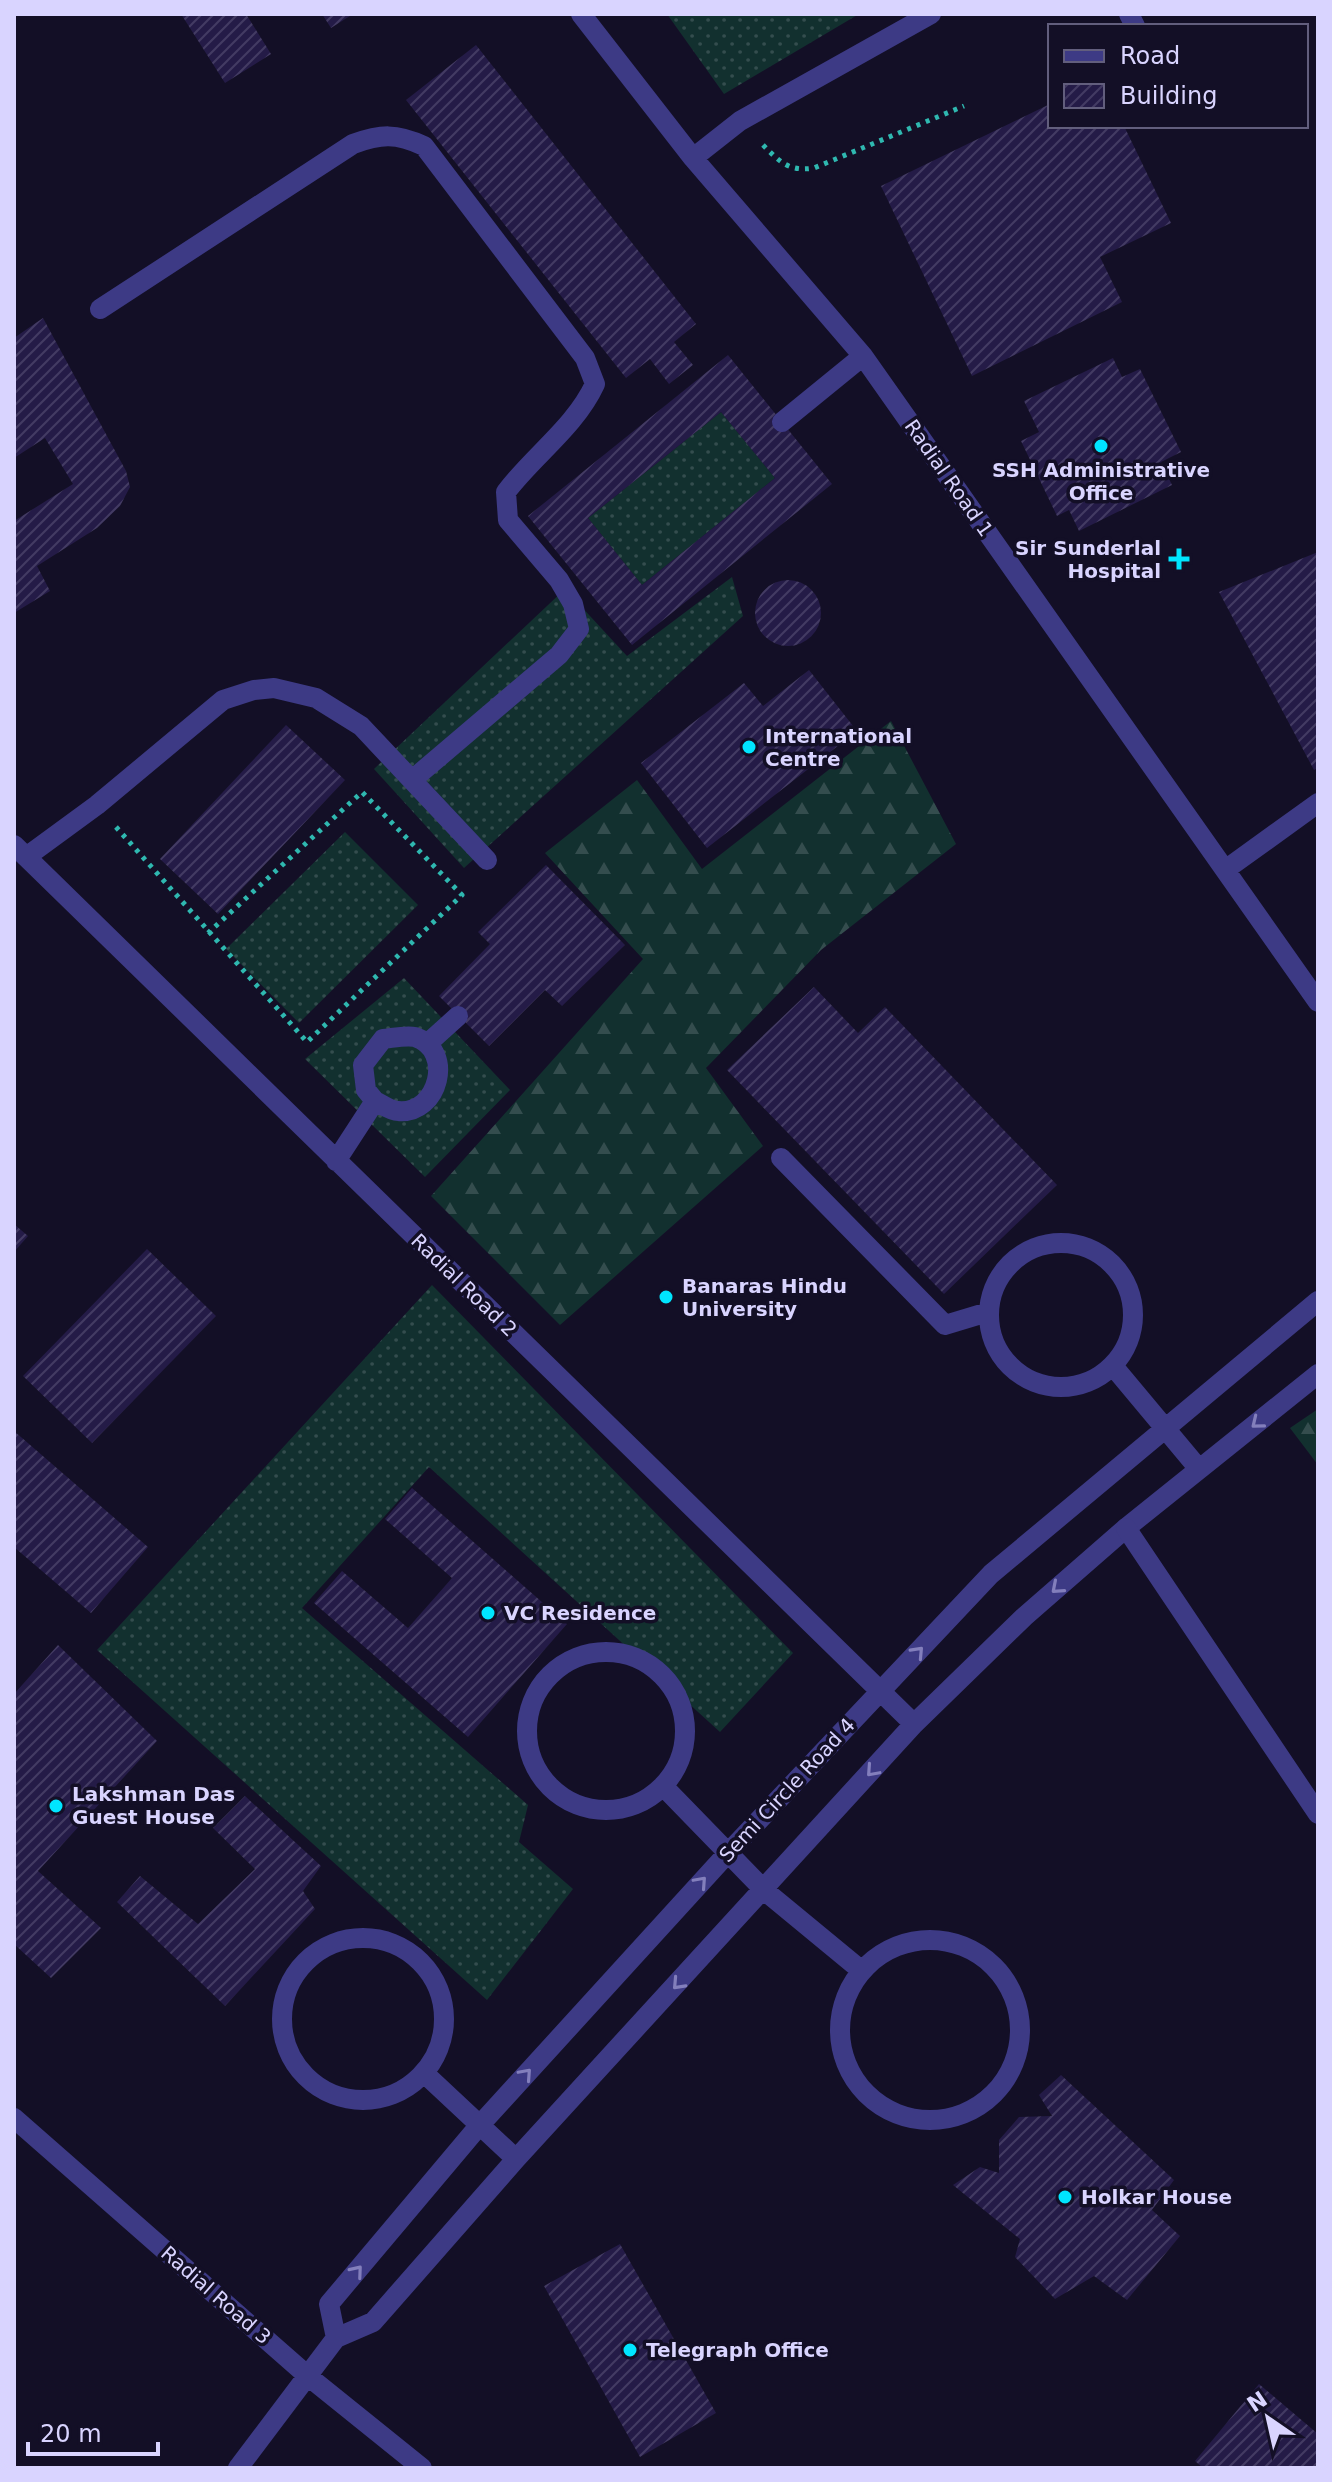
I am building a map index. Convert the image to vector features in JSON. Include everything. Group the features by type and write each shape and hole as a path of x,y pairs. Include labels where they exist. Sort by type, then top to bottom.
{"street":[{"name":"Radial Road 1","path":"581,14 693,158 863,356 1318,1002"},
{"path":"693,158 740,121 931,14"},
{"path":"100,309 353,144 380,134 402,136 424,146 585,358 595,384 583,409 525,467 506,492 508,520 559,580 573,604 579,629 559,655 412,780"},
{"path":"782,422 863,356"},
{"path":"20,851 97,805 223,700 254,690 274,688 316,698 361,726 487,860"},
{"path":"1225,870 1318,803"},
{"name":"Radial Road 2","path":"20,851 914,1724"},
{"path":"427,1044 458,1016"},
{"path":"413,1036 427,1044 437,1059 438,1085 424,1104 398,1111 375,1101 366,1090 363,1065 383,1039 413,1036"},
{"path":"336,1161 375,1101"},
{"path":"781,1158 945,1325 988,1312"},
{"path":"1063,1242 1090,1248 1114,1264 1129,1287 1134,1314 1128,1342 1113,1366 1090,1382 1061,1388 1032,1382 1008,1365 993,1340 988,1312 995,1284 1012,1262 1035,1247 1063,1242"},
{"name":"Semi Circle Road 4","path":"336,2338 329,2304 478,2127 881,1690 991,1574 1318,1301"},
{"path":"1113,1366 1199,1469"},
{"path":"238,2468 336,2338 373,2322 516,2159 765,1891 914,1724 1024,1617 1126,1528 1318,1374"},
{"path":"1126,1528 1318,1814"},
{"path":"599,1652 626,1654 651,1665 671,1685 683,1709 685,1737 679,1763 663,1786 643,1801 620,1809 595,1810 571,1802 551,1787 532,1756 528,1719 535,1696 550,1675 572,1659 599,1652"},
{"path":"663,1786 726,1855 862,1971"},
{"path":"371,1937 396,1944 417,1957 433,1977 443,2001 445,2026 438,2051 424,2073 404,2089 381,2099 355,2100 330,2094 308,2080 292,2060 283,2036 282,2011 288,1987 301,1965 321,1948 345,1939 371,1937"},
{"path":"915,1941 946,1941 975,1950 999,1970 1015,1996 1021,2026 1017,2057 1003,2084 982,2104 955,2116 927,2120 898,2114 873,2100 854,2079 841,2038 840,2023 847,1995 862,1971 886,1951 915,1941"},
{"path":"424,2073 478,2127 516,2159"},
{"name":"Radial Road 3","path":"14,2118 309,2377 422,2468"}],"path":[{"path":"740,121 784,166 797,171 814,168 964,106"},
{"path":"97,805 208,933 307,1042 462,895 362,792 208,933"}],"green space":[{"path":"667,14 859,14 724,94"},
{"path":"721,412 775,478 642,585 588,518"},
{"path":"732,577 743,616 464,868 374,769 565,589 627,656"},
{"path":"891,721 956,844 821,950 706,1068 763,1146 560,1325 431,1196 643,959 545,853 637,780 702,869"},
{"path":"345,832 418,905 299,1023 226,949"},
{"path":"404,978 510,1090 425,1177 305,1059"},
{"path":"432,1285 793,1653 720,1732 429,1467 302,1608 528,1805 519,1842 573,1889 487,2000 97,1650"},
{"path":"1318,1409 1318,1465 1290,1428"}],"building":[{"path":"181,14 246,14 271,54 225,83"},
{"path":"322,14 353,14 331,28"},
{"path":"476,45 696,324 674,342 693,365 669,384 650,359 626,378 406,100"},
{"path":"1048,105 1048,128 1125,128 1171,223 1100,257 1122,302 972,376 881,186"},
{"path":"43,318 126,471 130,487 120,506 97,528 37,566 50,591 14,613 14,521 73,484 45,438 14,458 14,338"},
{"path":"728,355 832,484 632,645 528,516","holes":["721,412 775,478 642,585 588,518"]},
{"name":"SSH Administrative Office","path":"1113,358 1122,377 1140,369 1181,452 1161,462 1172,485 1079,531 1069,510 1057,516 1021,441 1039,432 1024,401"},
{"path":"1318,552 1318,768 1314,770 1219,592"},
{"path":"788,580 801,583 811,590 818,600 821,613 818,626 811,636 801,643 788,646 775,643 765,636 758,626 755,613 758,600 765,590 775,583"},
{"name":"International Centre","path":"809,670 857,731 707,848 641,763 744,683 763,706"},
{"path":"286,725 345,780 218,914 160,859"},
{"path":"546,865 625,945 562,1006 545,990 489,1046 439,996 490,944 478,932"},
{"path":"814,987 858,1033 885,1007 1057,1185 944,1294 727,1070"},
{"path":"14,1224 28,1236 14,1252"},
{"path":"147,1249 216,1316 92,1443 23,1376"},
{"path":"14,1431 148,1547 91,1613 14,1547"},
{"name":"VC Residence","path":"412,1488 567,1624 468,1737 314,1603 342,1571 408,1628 452,1578 385,1519"},
{"name":"Lakshman Das Guest House","path":"58,1645 157,1741 38,1871 101,1928 51,1978 14,1944 14,1694"},
{"name":"Lakshman Das Guest House","path":"245,1796 321,1866 303,1891 315,1909 225,2006 117,1902 140,1876 198,1924 255,1869 213,1828"},
{"name":"Holkar House","path":"1061,2075 1174,2180 1152,2210 1180,2236 1127,2300 1094,2276 1055,2299 1015,2257 1020,2239 953,2185 980,2167 999,2173 999,2140 1019,2117 1052,2116 1039,2095"},
{"name":"Telegraph Office","path":"620,2244 716,2413 640,2457 544,2286"},
{"path":"1259,2384 1318,2434 1318,2468 1203,2468 1195,2461"}],"place":[{"name":"SSH Administrative Office","path":"1101,446"},
{"name":"Sir Sunderlal Hospital","path":"1179,559"},
{"name":"International Centre","path":"749,747"},
{"name":"Banaras Hindu University","path":"666,1297"},
{"name":"VC Residence","path":"488,1613"},
{"name":"Lakshman Das Guest House","path":"56,1806"},
{"name":"Holkar House","path":"1065,2197"},
{"name":"Telegraph Office","path":"630,2350"}]}
